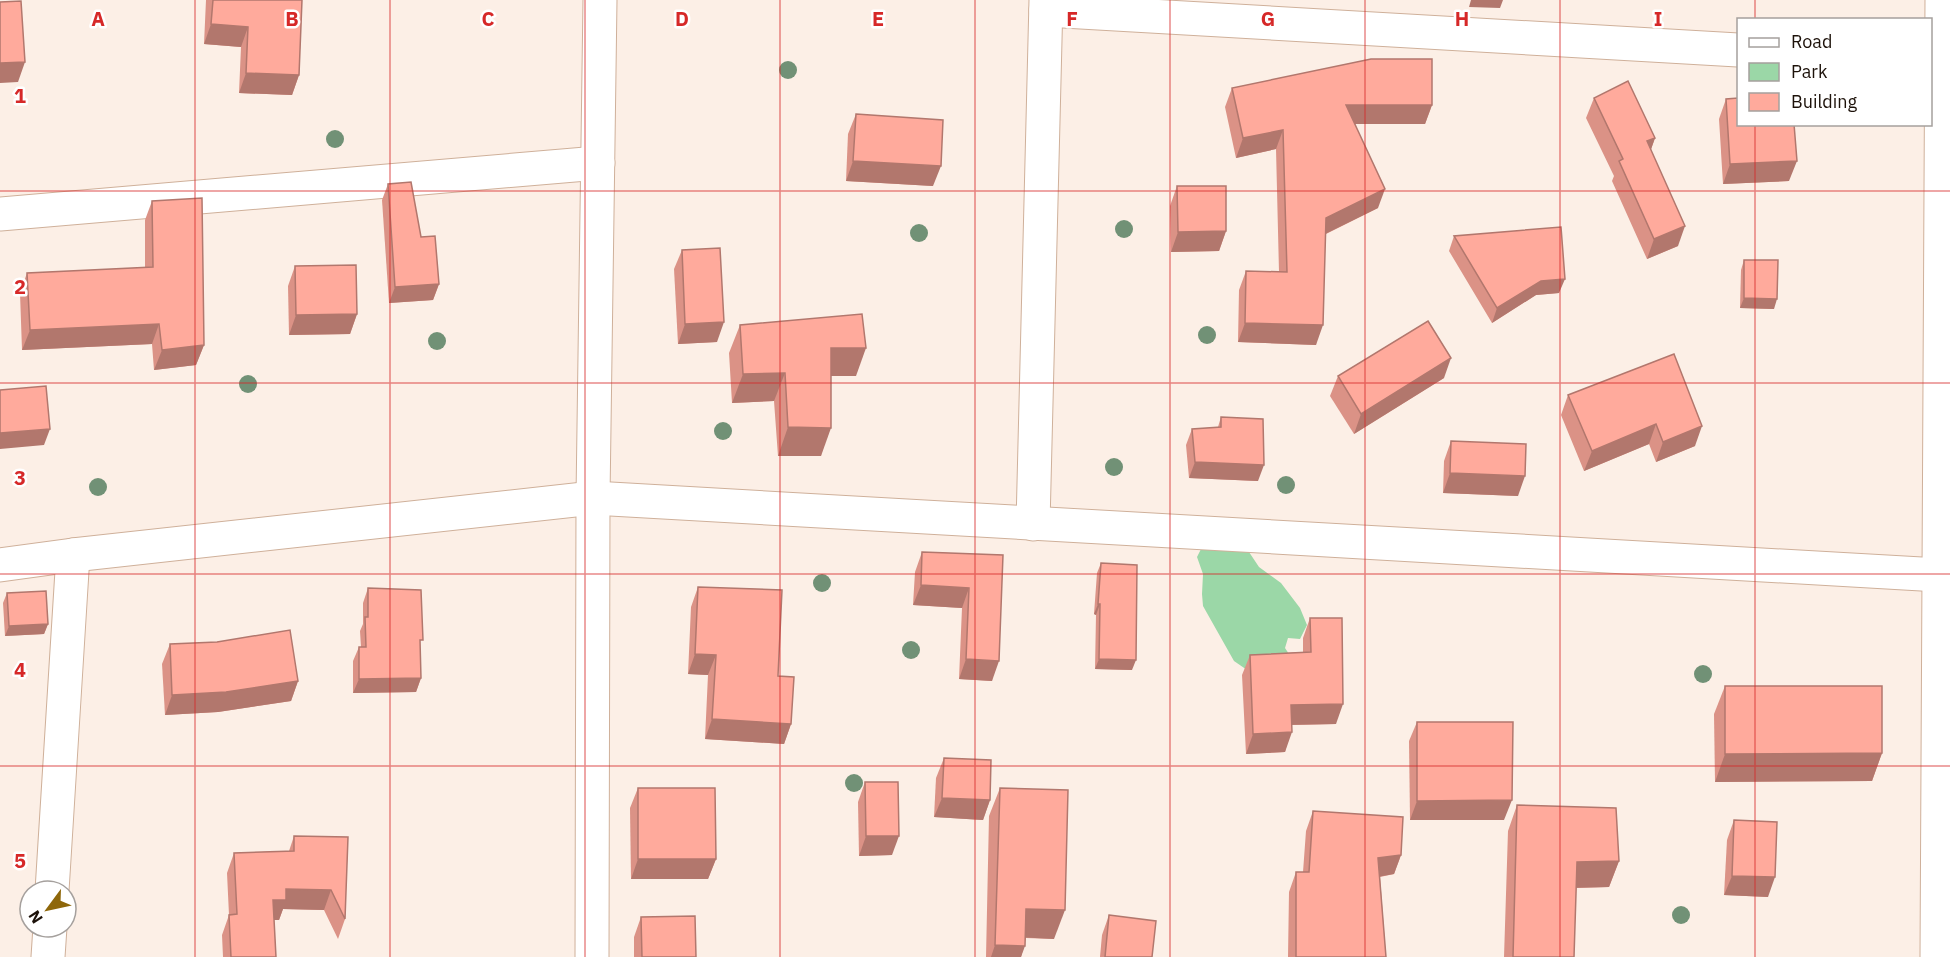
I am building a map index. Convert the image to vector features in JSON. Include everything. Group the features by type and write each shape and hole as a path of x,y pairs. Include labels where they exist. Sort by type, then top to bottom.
{"street":[{"path":"592,957 593,498 600,0"},
{"path":"1937,957 1942,0"},
{"path":"1033,524 1046,5 1737,50"},
{"path":"0,214 598,163"},
{"path":"0,565 593,498 1938,575"},
{"path":"53,879 73,555"},
{"path":"48,957 49,939"}],"green space":[{"path":"1204,543 1249,552 1259,567 1281,583 1300,608 1307,625 1300,639 1288,638 1285,648 1293,660 1250,672 1234,661 1203,606 1203,574 1197,557"}],"building":[{"path":"213,0 302,0 299,75 246,73 248,27 211,24"},
{"path":"21,1 25,62 0,63 0,2"},
{"path":"1371,59 1432,59 1432,105 1346,105 1385,189 1326,218 1323,325 1245,323 1246,271 1287,272 1283,130 1243,138 1232,88"},
{"path":"1628,81 1655,138 1647,141 1685,226 1654,239 1619,161 1623,159 1594,98"},
{"path":"1737,98 1737,126 1794,126 1797,161 1730,164 1726,99"},
{"path":"856,114 943,120 941,166 853,161"},
{"path":"411,182 421,237 435,236 439,284 395,287 388,184"},
{"path":"1177,186 1226,186 1226,231 1178,232"},
{"path":"202,198 204,345 162,350 159,324 30,330 27,273 153,267 152,201"},
{"path":"1561,227 1565,279 1541,281 1497,308 1454,236"},
{"path":"720,248 724,322 685,324 682,250"},
{"path":"1744,260 1778,260 1777,299 1744,298"},
{"path":"356,265 357,314 296,315 295,266"},
{"path":"862,314 866,348 831,348 831,428 788,427 785,373 743,374 740,325"},
{"path":"1428,321 1451,358 1361,414 1338,376"},
{"path":"1674,354 1702,426 1663,442 1656,424 1592,451 1568,395"},
{"path":"46,386 50,429 0,433 0,390"},
{"path":"1221,417 1263,419 1264,465 1195,462 1192,429 1221,427"},
{"path":"1451,441 1526,444 1525,476 1450,473"},
{"path":"922,552 1003,555 999,661 966,659 969,588 921,585"},
{"path":"1101,563 1137,565 1136,660 1099,659 1100,604 1098,604"},
{"path":"698,587 782,590 778,676 794,677 791,724 712,719 716,655 695,654"},
{"path":"368,588 421,590 423,640 420,640 421,678 359,679 359,647 366,647 365,617 368,617"},
{"path":"46,591 48,624 9,626 7,593"},
{"path":"1310,618 1342,618 1343,704 1291,705 1292,732 1253,734 1250,655 1311,652"},
{"path":"290,630 298,681 226,692 172,695 170,644 217,642"},
{"path":"1725,686 1882,686 1882,753 1725,754"},
{"path":"1417,722 1513,722 1512,800 1417,801"},
{"path":"944,758 991,760 990,800 942,798"},
{"path":"865,782 898,782 899,836 866,836"},
{"path":"638,788 715,788 716,859 638,859"},
{"path":"1000,788 1068,790 1065,910 1026,909 1025,946 995,945"},
{"path":"1517,805 1616,808 1619,861 1577,862 1574,957 1513,957"},
{"path":"1313,811 1403,817 1401,855 1378,858 1386,957 1296,957 1296,872 1309,872"},
{"path":"1734,820 1777,822 1775,877 1732,876"},
{"path":"294,836 348,837 345,919 331,890 286,889 286,900 273,900 276,957 231,957 229,915 237,914 234,853 294,851"},
{"path":"1109,915 1156,921 1152,957 1105,957"},
{"path":"695,916 696,957 642,957 641,917"}]}
